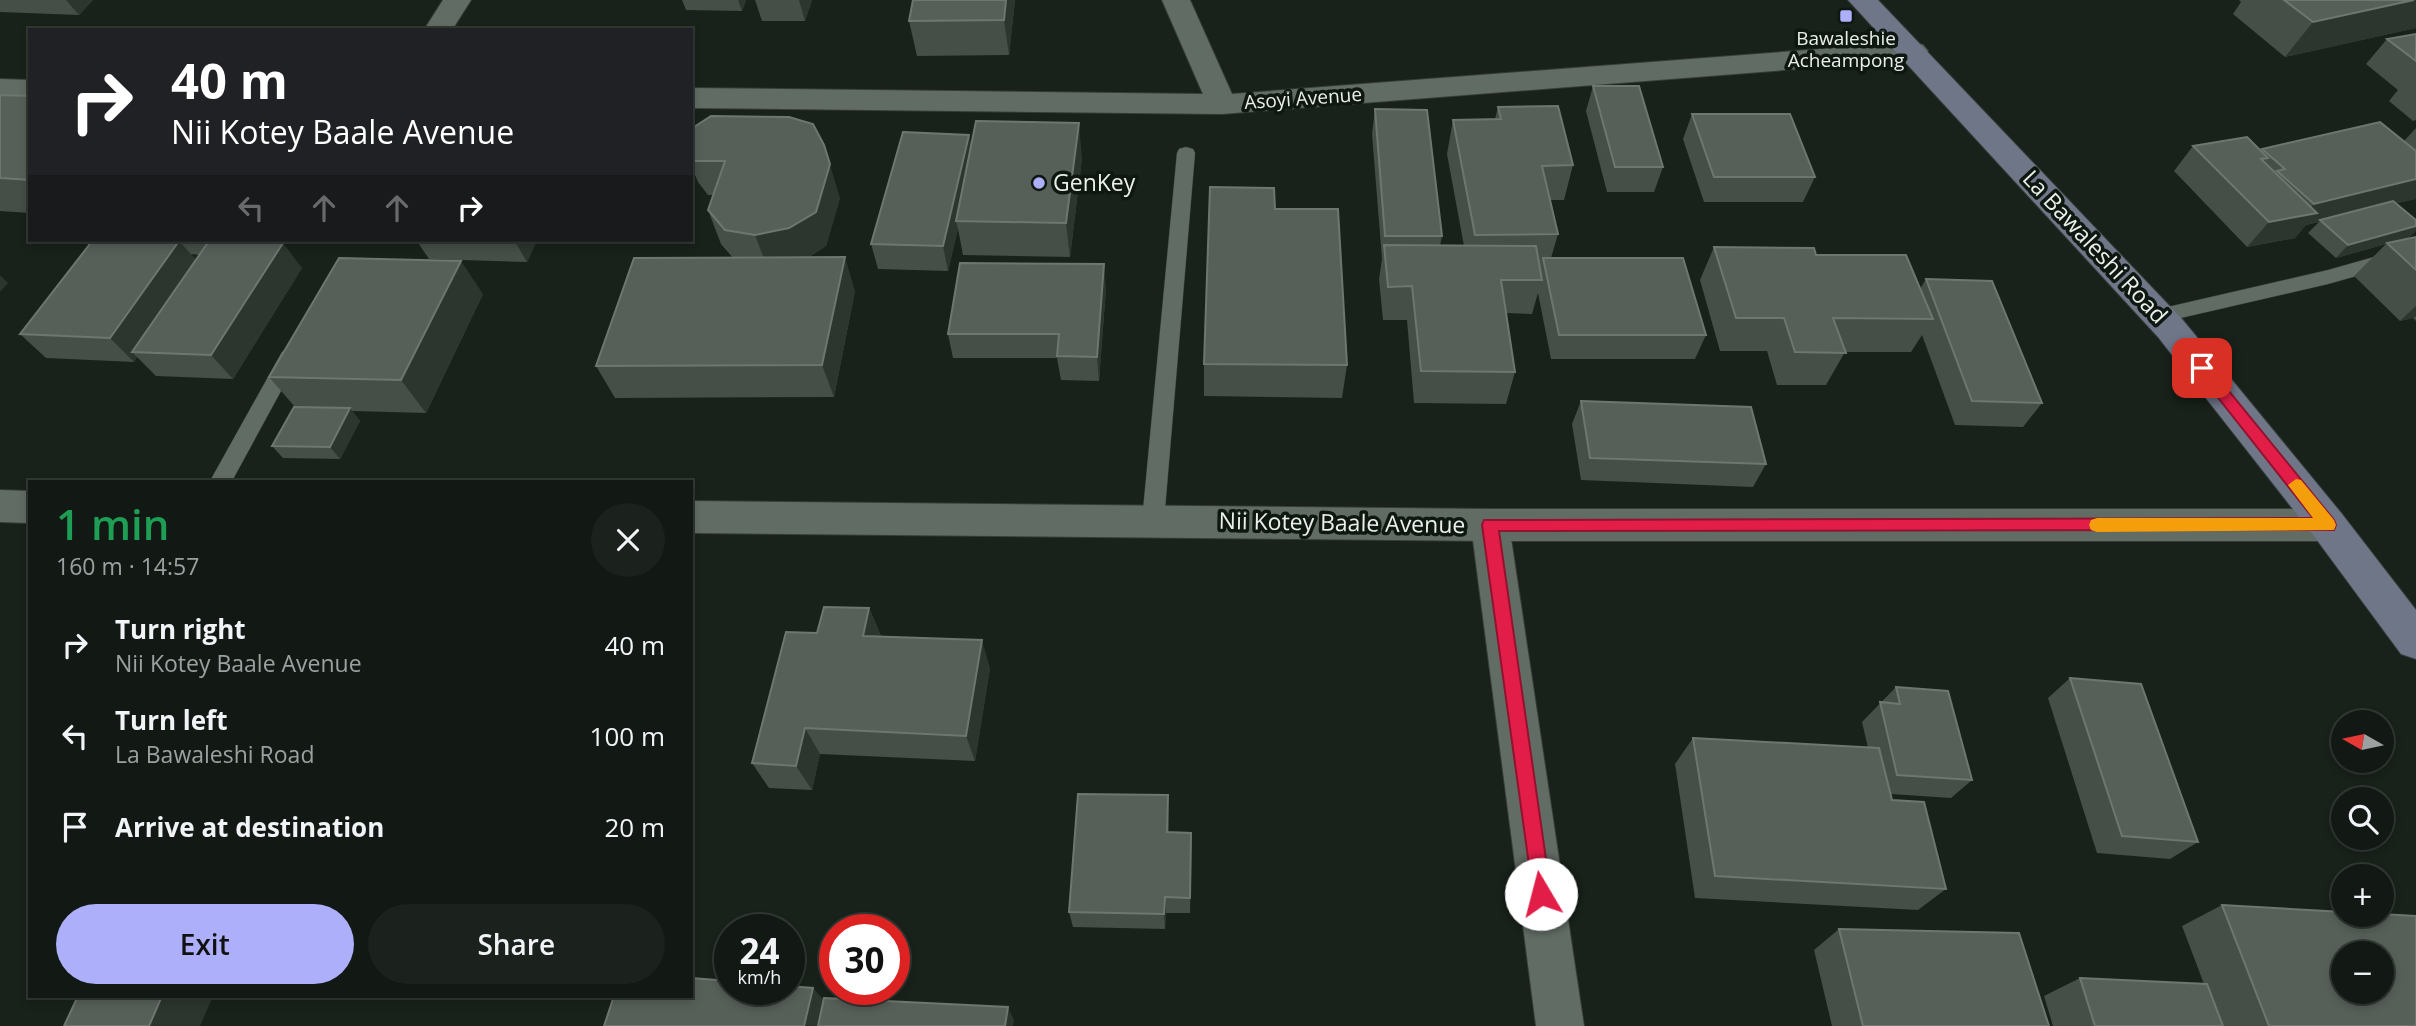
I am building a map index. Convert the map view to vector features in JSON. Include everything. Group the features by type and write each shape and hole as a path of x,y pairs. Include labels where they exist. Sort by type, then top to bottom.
{"main road":[{"name":"La Bawaleshi Road","path":"1863,0 2159,316 2328,525 2416,641"}],"street":[{"path":"439,28 457,0"},
{"path":"1176,0 1222,104"},
{"name":"Asoyi Avenue","path":"693,98 1222,104 1913,51"},
{"path":"0,88 28,89"},
{"path":"0,506 28,507"},
{"name":"Nii Kotey Baale Avenue","path":"693,517 1490,525 2328,525"},
{"path":"1490,525 1559,1026"}],"lane":[{"path":"1153,521 1186,153"},
{"path":"2159,316 2412,253"},
{"path":"222,480 299,340"}],"building":[{"path":"913,0 1006,0 1004,20 909,21"},
{"path":"2284,0 2414,0 2313,22"},
{"path":"2416,34 2416,61 2387,39"},
{"path":"1593,86 1639,86 1663,167 1615,167"},
{"path":"0,95 28,96 28,180 0,178"},
{"path":"1558,106 1573,165 1542,166 1558,234 1475,235 1453,120 1501,119 1498,107"},
{"path":"1375,109 1427,110 1442,236 1385,236"},
{"path":"1692,114 1790,114 1815,177 1714,177"},
{"path":"711,116 789,117 813,124 830,164 816,212 789,228 755,235 725,230 708,210 725,161 694,161 693,128"},
{"path":"976,121 1079,123 1066,223 956,221"},
{"path":"2380,122 2416,151 2416,179 2314,204 2277,171 2285,169 2262,149"},
{"path":"903,132 969,135 943,246 871,244"},
{"path":"2247,137 2268,158 2261,159 2317,213 2269,222 2193,146"},
{"path":"1210,187 1274,188 1275,209 1338,209 1347,365 1204,364"},
{"path":"2393,201 2416,220 2416,226 2348,245 2320,220"},
{"path":"2416,237 2416,270 2387,243"},
{"path":"91,242 178,242 110,338 20,334"},
{"path":"208,242 283,243 211,355 132,352"},
{"path":"1384,245 1536,246 1542,280 1501,280 1515,372 1421,371 1412,286 1388,287"},
{"path":"1714,247 1814,248 1816,255 1906,255 1933,319 1833,318 1846,353 1795,352 1784,318 1736,318"},
{"path":"845,257 822,365 596,366 634,258"},
{"path":"339,258 461,261 401,380 269,377"},
{"path":"1543,258 1683,258 1706,335 1559,335"},
{"path":"960,263 1104,264 1097,357 1057,356 1059,334 948,334"},
{"path":"1926,279 1992,281 2042,403 1972,401"},
{"path":"1581,401 1751,407 1766,464 1590,458"},
{"path":"294,407 350,408 330,447 272,446"},
{"path":"824,607 869,608 863,636 982,640 966,736 805,728 796,766 752,763 786,632 817,633"},
{"path":"2070,678 2141,684 2198,842 2122,836"},
{"path":"1896,687 1948,691 1972,780 1897,775 1880,702 1900,704"},
{"path":"1693,738 1879,748 1892,800 1924,802 1946,889 1715,876"},
{"path":"1078,794 1168,795 1167,832 1191,833 1190,898 1165,897 1164,914 1069,912"},
{"path":"2222,905 2331,911 2331,927 2394,927 2394,915 2416,916 2416,1026 2269,1026"},
{"path":"1839,929 2019,933 2049,1026 1863,1026"},
{"path":"693,978 714,980 714,1005 805,1005 805,987 813,988 804,1026 604,1026 613,998 693,998"},
{"path":"2080,978 2207,984 2223,1026 2095,1026"},
{"path":"77,998 161,998 149,1026 64,1026"},
{"path":"910,1002 1008,1007 1005,1026 818,1026 822,1005 910,1005"}],"slow traffic":[{"path":"2097,525 2328,525 2296,485"}],"place":[{"name":"Bawaleshie Acheampong","path":"1846,16"},
{"name":"GenKey","path":"1039,183"}],"route":[{"path":"1541,894 1490,525 2328,525 2202,368"}]}
